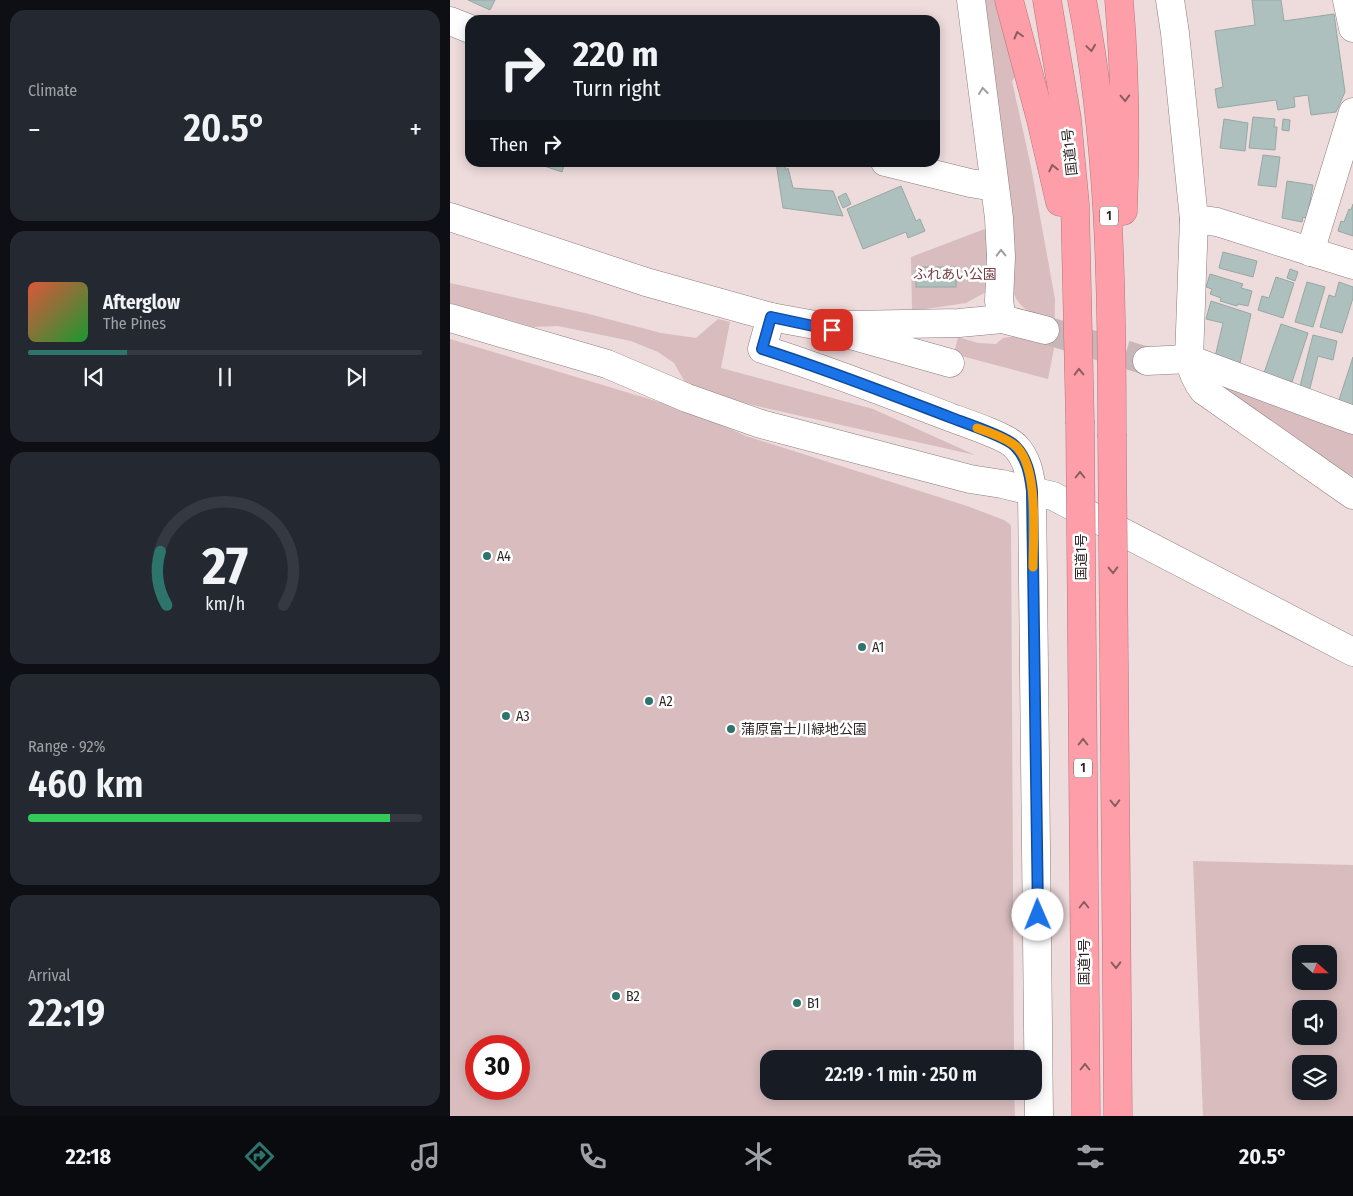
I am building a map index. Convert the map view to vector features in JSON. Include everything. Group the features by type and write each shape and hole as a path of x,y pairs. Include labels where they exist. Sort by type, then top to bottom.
{"highway":[{"path":"1009,0 1053,169 1078,302"},
{"name":"国道1号","path":"1047,0 1067,119 1075,204 1080,421 1086,1116"},
{"name":"1","path":"1082,0 1100,110 1108,199 1112,287 1118,1116"},
{"path":"1112,434 1125,167 1124,66 1119,0"}],"street":[{"path":"972,0 999,218 1002,319"},
{"path":"1170,0 1176,33 1194,219 1189,359 1195,379 1203,390 1349,491"},
{"path":"1347,0 1353,28"},
{"path":"450,21 465,27"},
{"path":"1310,252 1353,112"},
{"path":"905,167 970,183 994,184"},
{"path":"450,216 646,282 771,317 815,325 950,363"},
{"path":"1194,219 1217,222 1353,265"},
{"path":"771,317 762,349 826,370 984,430 1014,444 1025,459 1030,472 1032,491 1039,1116"},
{"path":"450,318 607,364 687,398 761,424 970,479 1053,496 1353,652"},
{"path":"815,325 958,323 1002,319 1045,330"},
{"path":"1203,390 1191,387 1147,361 1189,359 1353,420"}],"green space":[{"path":"979,0 999,0 1016,76 1012,81 1031,167 1055,299 1054,348 1048,379 954,354 958,337 978,343 996,344 1003,338 1017,336 1049,344 1046,315 1030,312 1022,306 1013,292 995,98"},
{"name":"ふれあい公園","path":"990,227 986,292 966,303 912,311 911,257"},
{"path":"450,283 585,313 661,333 696,338 718,319 730,322 721,368 873,409 975,455 699,393 686,384 674,363 658,352 631,341 558,326 533,327 450,303"},
{"name":"蒲原富士川緑地公園","path":"450,339 689,411 746,436 967,506 1004,520 1011,525 1014,1050 760,1050 760,1100 1014,1100 1015,1116 450,1116"},
{"path":"1204,378 1353,431 1353,476 1313,456"},
{"path":"1193,861 1353,865 1353,1116 1203,1116"}],"building":[{"path":"468,0 495,0 490,10"},
{"path":"1252,0 1281,0 1284,21 1334,14 1345,92 1336,112 1311,115 1308,95 1294,97 1295,107 1278,110 1276,100 1218,108 1215,89 1223,87 1215,31 1255,25"},
{"path":"1253,117 1275,119 1274,127 1277,127 1275,150 1249,148"},
{"path":"1224,119 1248,123 1245,151 1220,148"},
{"path":"1283,119 1290,120 1289,131 1282,130"},
{"path":"1263,155 1280,157 1276,187 1258,185"},
{"path":"547,167 564,167 562,172"},
{"path":"777,167 785,167 786,170 788,168 793,188 833,191 843,216 783,208"},
{"path":"1287,181 1313,185 1307,218 1303,217 1302,222 1282,218"},
{"path":"901,186 916,221 920,219 925,231 908,238 906,232 863,249 847,209"},
{"path":"846,193 851,204 843,208 838,197"},
{"path":"1353,204 1353,236 1338,231 1341,221 1344,222"},
{"path":"1223,252 1257,261 1253,277 1219,268"},
{"path":"916,267 956,267 956,287 916,287"},
{"path":"1290,269 1298,272 1295,281 1287,278"},
{"path":"1210,274 1243,284 1241,288 1252,291 1248,306 1238,304 1237,306 1220,301 1221,298 1210,294 1212,289 1206,287"},
{"path":"1276,277 1294,283 1283,318 1258,310 1262,296 1269,298"},
{"path":"1307,282 1325,287 1313,327 1295,322"},
{"path":"1339,282 1353,287 1353,298 1342,333 1320,327 1329,295 1335,297"},
{"path":"1211,301 1251,314 1240,363 1215,357 1223,323 1206,319"},
{"path":"1281,324 1308,333 1292,382 1264,373"},
{"path":"1313,335 1337,341 1333,360 1318,356 1309,392 1299,390"},
{"path":"1353,357 1353,408 1338,403"}],"tunnel":[{"path":"1045,330 1147,361"}],"slow traffic":[{"path":"977,428 1014,444 1025,459 1030,472 1032,491 1033,567"}],"place":[{"name":"A4","path":"487,556"},
{"name":"A1","path":"862,647"},
{"name":"A2","path":"649,701"},
{"name":"A3","path":"506,716"},
{"name":"蒲原富士川緑地公園","path":"731,729"},
{"name":"B2","path":"616,996"},
{"name":"B1","path":"797,1003"}],"route":[{"path":"832,330 771,317 762,349 807,363 984,430 1014,444 1025,459 1030,472 1032,491 1038,915"}]}
